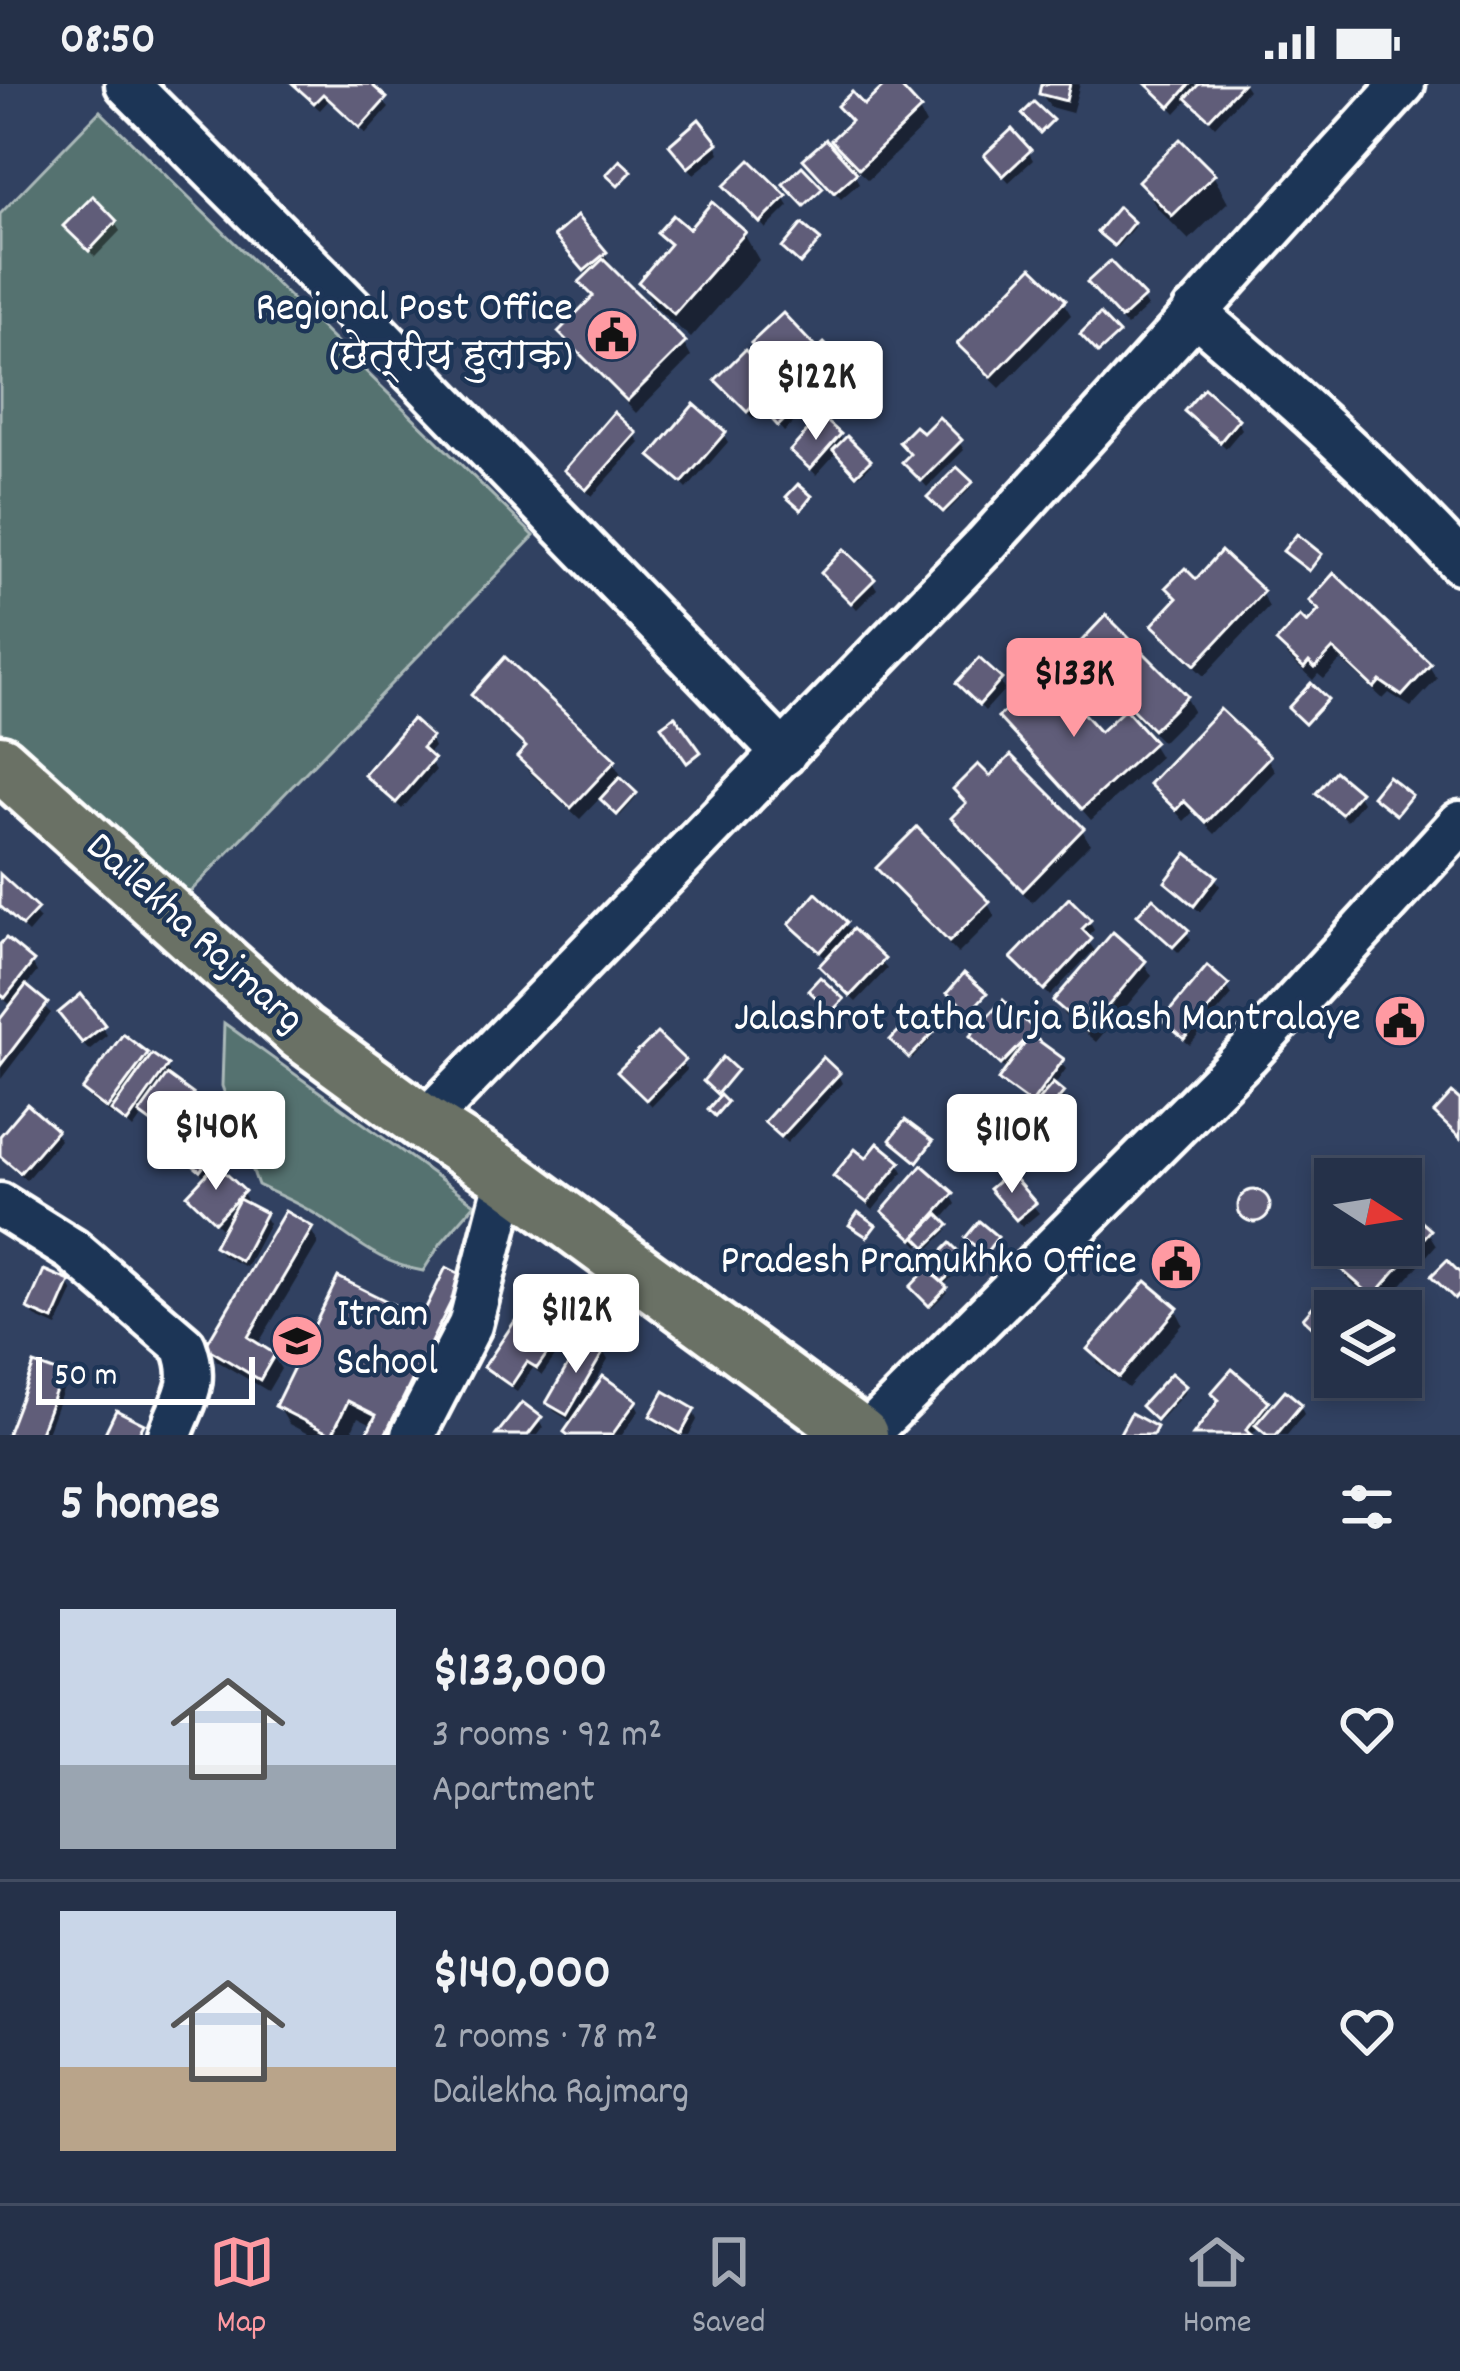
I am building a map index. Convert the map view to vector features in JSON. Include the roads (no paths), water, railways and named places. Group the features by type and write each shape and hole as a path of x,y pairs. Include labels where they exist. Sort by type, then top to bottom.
{"main road":[{"name":"Dailekha Rajmarg","path":"0,763 263,1001 424,1123 508,1177 863,1435"}],"street":[{"path":"127,84 784,754"},
{"path":"424,1123 985,545 1403,84"},
{"path":"1194,312 1415,512 1460,562"},
{"path":"863,1435 1247,1055 1460,823"},
{"path":"413,1435 470,1325 508,1177"},
{"path":"0,1205 72,1250 184,1346 191,1366 189,1394 170,1435"}],"place":[{"name":"Regional Post Office (छेत्रीय हुलाक)","path":"612,335"},
{"name":"Jalashrot tatha Urja Bikash Mantralaye","path":"1400,1021"},
{"name":"Pradesh Pramukhko Office","path":"1176,1264"},
{"name":"Itram School","path":"297,1341"}]}
